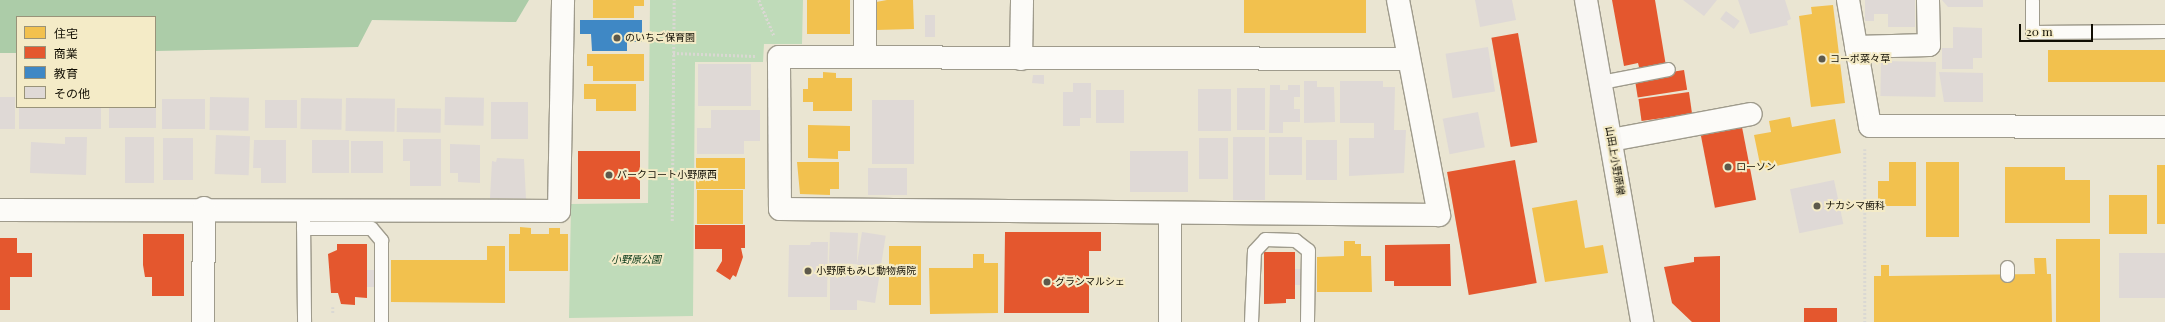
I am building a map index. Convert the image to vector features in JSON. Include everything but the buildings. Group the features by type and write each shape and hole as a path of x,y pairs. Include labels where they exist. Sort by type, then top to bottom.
{"main road":[{"name":"山田上小野原線","path":"1586,0 1642,322"}],"street":[{"path":"0,210 204,208 302,218 559,211 563,0"},
{"path":"865,0 865,56"},
{"path":"1021,59 1022,0"},
{"path":"1398,0 1407,59 1439,215 780,209 779,57 865,56 1021,59 1407,59"},
{"path":"1848,0 1870,126 2165,127"},
{"path":"1856,47 1929,45 1928,0"},
{"path":"1611,140 1750,114"},
{"path":"203,322 204,208"},
{"path":"1170,213 1170,322"}],"lane":[{"path":"2032,0 2032,32 2165,32"},
{"path":"1601,82 1668,69"},
{"path":"304,322 302,218 371,228 381,240 381,322"},
{"path":"1251,321 1254,251 1265,239 1295,240 1308,250 1307,322"}],"path":[{"path":"672,221 674,0"},
{"path":"674,53 779,57 759,0"},
{"path":"1865,322 1864,151 1870,126"},
{"path":"333,307 333,314"}],"green space":[{"path":"0,0 529,0 516,22 372,20 358,47 156,51 156,16 16,16 16,53 0,53"},
{"name":"小野原公園","path":"650,0 803,0 802,44 764,44 763,62 695,62 693,316 569,318 571,204 648,203"}],"place":[{"name":"のいちご保育園","path":"617,38"},
{"name":"コーポ菜々草","path":"1822,59"},
{"name":"ローソン","path":"1728,167"},
{"name":"パークコート小野原西","path":"609,175"},
{"name":"ナカシマ歯科","path":"1817,206"},
{"name":"小野原もみじ動物病院","path":"808,271"},
{"name":"グランマルシェ","path":"1047,282"}]}
